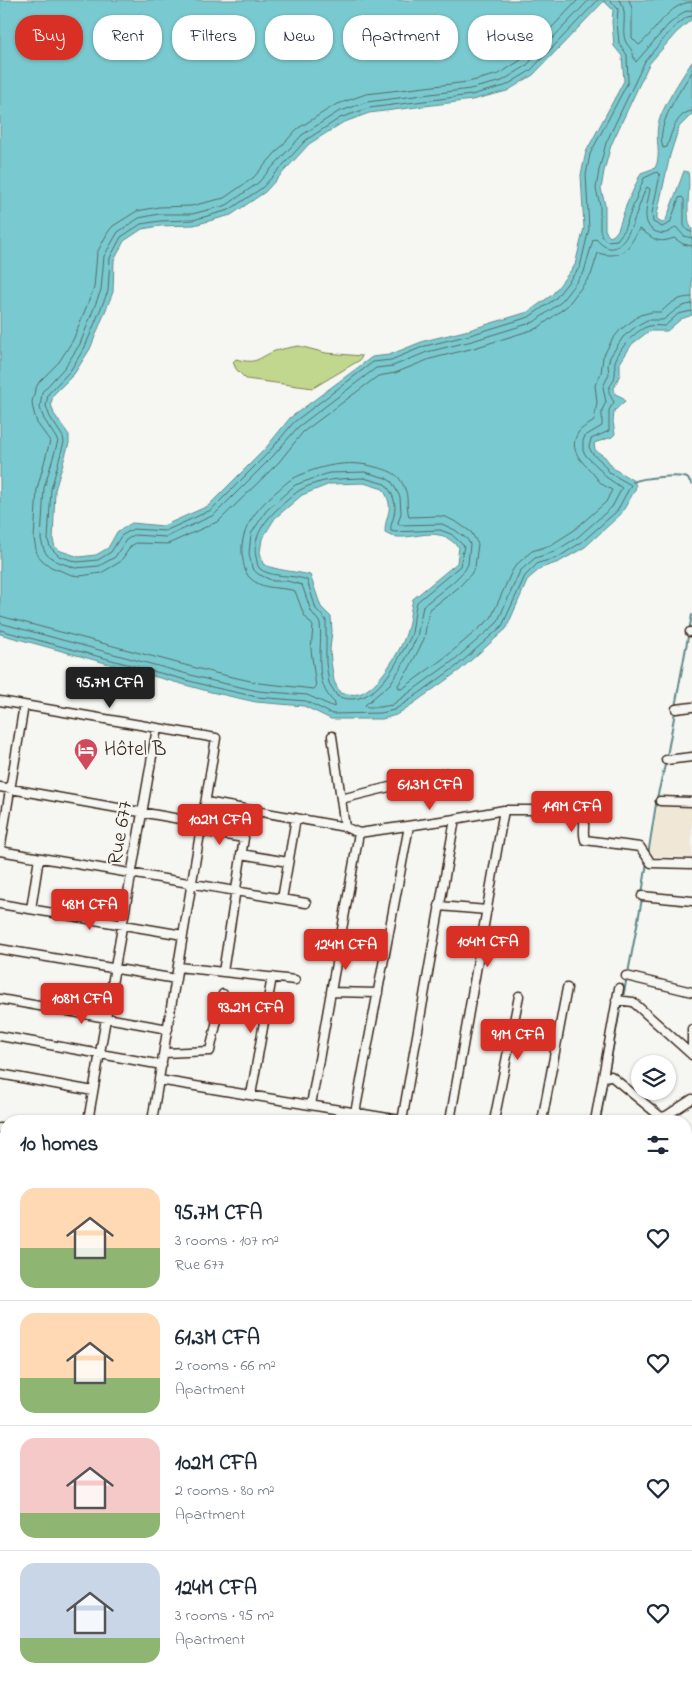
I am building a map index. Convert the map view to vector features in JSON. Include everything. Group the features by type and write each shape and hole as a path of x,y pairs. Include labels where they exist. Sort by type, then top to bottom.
{"street":[{"path":"0,701 216,738 153,1115"},
{"path":"24,706 0,851 306,903"},
{"path":"676,709 692,707"},
{"name":"Rue 677","path":"89,1115 157,728"},
{"path":"332,736 345,828"},
{"path":"666,760 692,757"},
{"path":"341,799 446,773"},
{"path":"0,787 142,812 244,838 223,972"},
{"path":"660,801 692,802"},
{"path":"206,802 296,818 345,828 359,833 504,810 539,810 583,817 584,840 640,847 644,855 651,862 692,864"},
{"path":"451,1115 504,810"},
{"path":"282,899 296,818"},
{"path":"398,1115 455,819"},
{"path":"355,1113 409,826"},
{"path":"311,1106 359,833"},
{"path":"241,854 288,862"},
{"path":"31,909 39,858"},
{"path":"642,896 692,901"},
{"path":"0,904 183,935"},
{"path":"439,906 487,910"},
{"path":"0,949 176,979"},
{"path":"178,967 295,980"},
{"path":"626,976 692,992"},
{"path":"251,1095 272,977"},
{"path":"543,1115 567,988"},
{"path":"596,1115 619,988"},
{"path":"331,992 378,993"},
{"path":"164,1053 210,1052 223,994"},
{"path":"495,1115 520,996"},
{"path":"0,999 168,1029"},
{"path":"616,1000 633,1002 692,1055"},
{"path":"692,1029 692,1055"},
{"path":"0,1036 162,1065"},
{"path":"0,1074 94,1091"},
{"path":"603,1077 611,1076 657,1115"},
{"path":"159,1080 367,1115"},
{"path":"668,1115 692,1099"}],"shaded area":[{"path":"658,803 692,804 692,858 649,856"}],"green space":[{"path":"299,346 326,353 362,356 360,360 313,388 246,379 236,369 233,362 236,359 253,361 275,351"}],"water":[{"path":"0,0 692,0 692,19 676,33 649,64 611,145 601,189 605,205 605,229 610,237 618,230 626,206 641,173 655,168 658,158 657,131 660,118 672,93 692,62 692,114 679,127 670,155 657,220 662,223 666,220 684,171 688,172 688,218 692,229 692,315 681,319 667,331 649,331 632,344 620,363 620,374 614,388 615,394 622,397 625,401 614,411 615,434 612,437 594,443 595,450 605,457 614,469 634,481 636,486 621,514 585,547 559,562 541,568 528,579 506,629 460,670 396,715 382,719 331,719 304,706 256,702 211,692 0,634","holes":["604,1 613,10 614,46 622,56 624,81 586,152 581,175 584,228 575,265 552,295 528,312 424,341 389,355 372,357 290,418 265,449 208,506 163,526 132,523 117,532 108,548 96,555 79,557 55,547 53,540 55,490 69,443 69,435 54,414 51,404 53,395 74,374 90,349 113,292 114,260 124,241 142,229 160,226 194,225 231,215 265,192 309,144 342,123 369,113 472,100 507,91 533,75 547,60 468,60 468,15 552,15 552,55","364,483 383,489 389,502 385,533 398,537 432,534 448,538 459,547 457,563 413,599 406,634 399,650 374,685 359,694 340,693 334,681 331,662 331,617 321,607 310,575 280,570 263,564 260,552 262,539 275,518 302,495 330,484"]}],"waterway":[{"path":"633,482 676,476 687,478 692,484"},
{"path":"675,707 692,615"},
{"path":"667,756 675,712"},
{"path":"648,855 657,798 666,761"},
{"path":"642,894 647,862"},
{"path":"628,973 642,899"},
{"path":"623,997 627,977"},
{"path":"608,1075 621,1004"},
{"path":"601,1115 607,1079"}],"place":[{"name":"Hôtel B","path":"86,771"}]}
